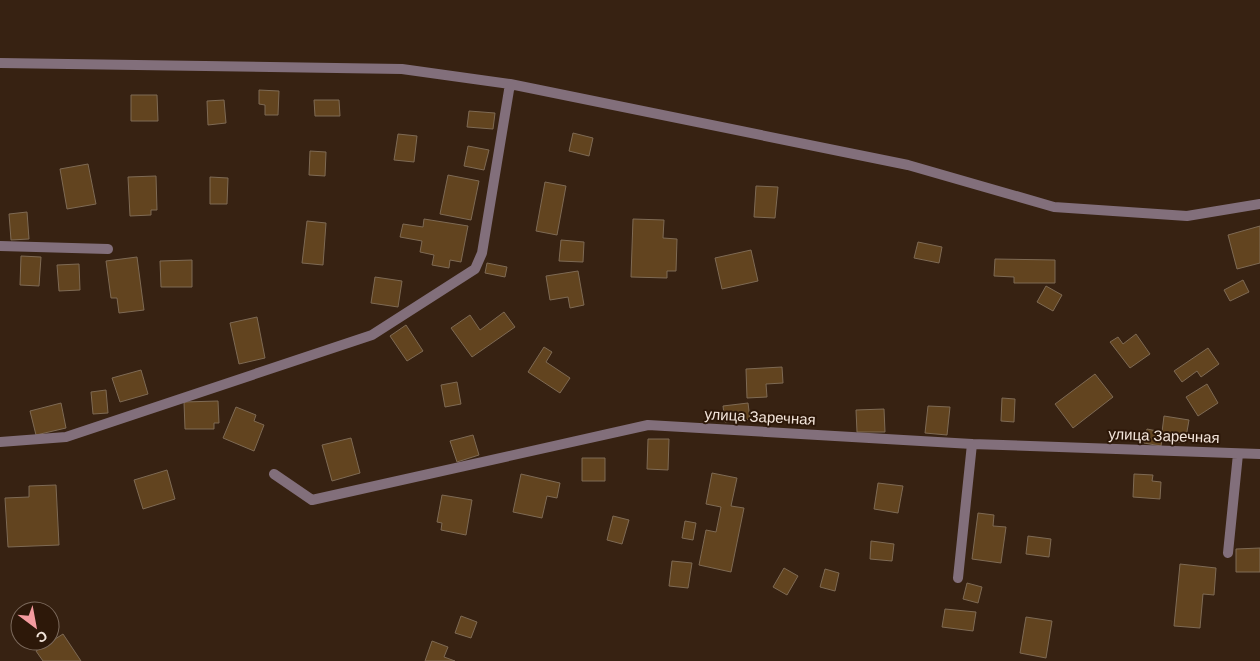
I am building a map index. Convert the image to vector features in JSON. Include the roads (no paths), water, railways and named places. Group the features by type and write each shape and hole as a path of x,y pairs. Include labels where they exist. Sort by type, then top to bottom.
{"street":[{"path":"0,63 402,69 510,84 908,165 1054,207 1187,216 1260,204"},
{"path":"0,442 66,437 372,335 475,269 482,253 510,84"},
{"path":"0,246 108,248"},
{"name":"улица Заречная","path":"274,474 312,500 648,425 972,444 1260,454"},
{"path":"958,578 972,444"},
{"path":"1228,553 1238,454"}]}
